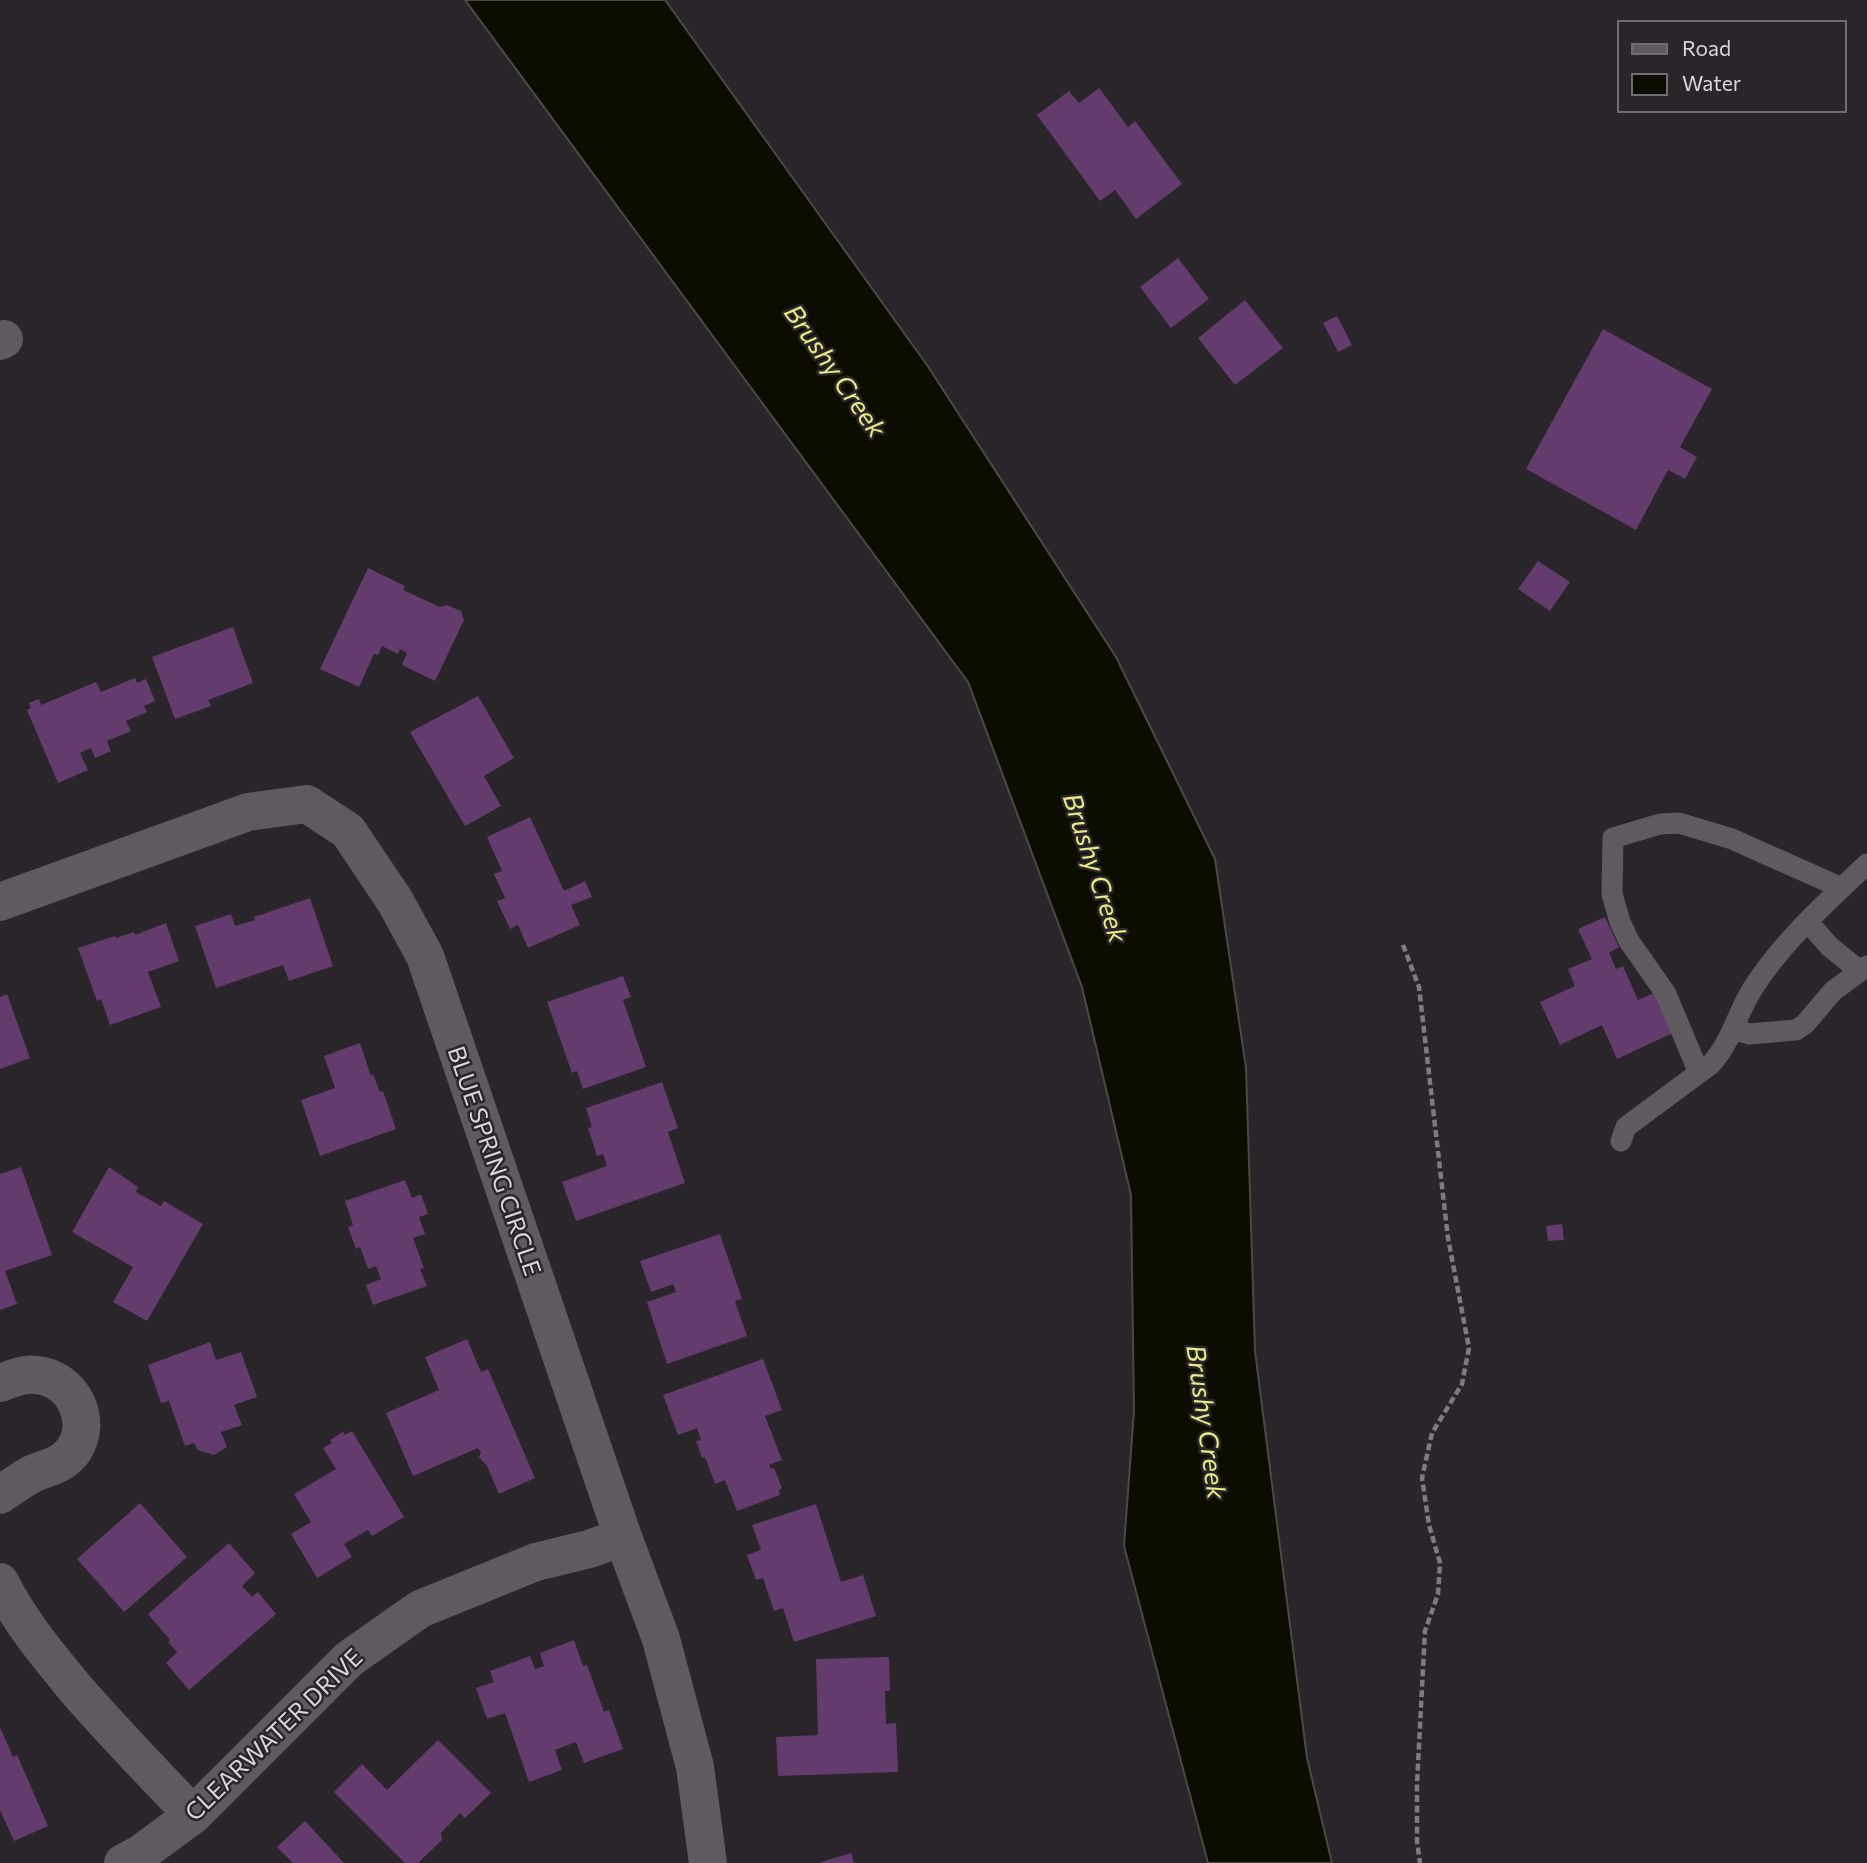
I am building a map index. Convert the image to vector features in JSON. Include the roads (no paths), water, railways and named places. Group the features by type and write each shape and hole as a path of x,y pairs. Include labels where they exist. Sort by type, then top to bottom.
{"street":[{"name":"BLUE SPRING CIRCLE","path":"0,902 248,812 307,804 348,831 395,901 425,956 623,1537 661,1639 695,1767 708,1863"},
{"path":"0,1383 24,1374 38,1374 56,1380 71,1392 79,1406 82,1421 81,1438 72,1453 57,1466 32,1474 0,1495"},
{"name":"CLEARWATER DRIVE","path":"122,1863 140,1854 192,1815 349,1658 420,1609 536,1562 589,1549 623,1537"},
{"path":"0,1582 14,1610 44,1651 97,1713 192,1815"}],"lane":[{"path":"1699,1073 1666,994 1629,941 1620,922 1612,894 1613,838 1660,824 1679,823 1732,839 1842,888"},
{"path":"1620,1141 1626,1128 1699,1073 1722,1052 1752,989 1808,922 1867,864"},
{"path":"1734,1030 1750,1034 1796,1030 1805,1024 1833,991 1864,968 1830,947 1808,922"}],"water":[{"name":"Brushy Creek","path":"465,0 665,0 927,365 1116,657 1215,859 1246,1068 1255,1351 1307,1758 1332,1863 1208,1863 1124,1546 1134,1411 1131,1195 1082,987 968,682"}]}
